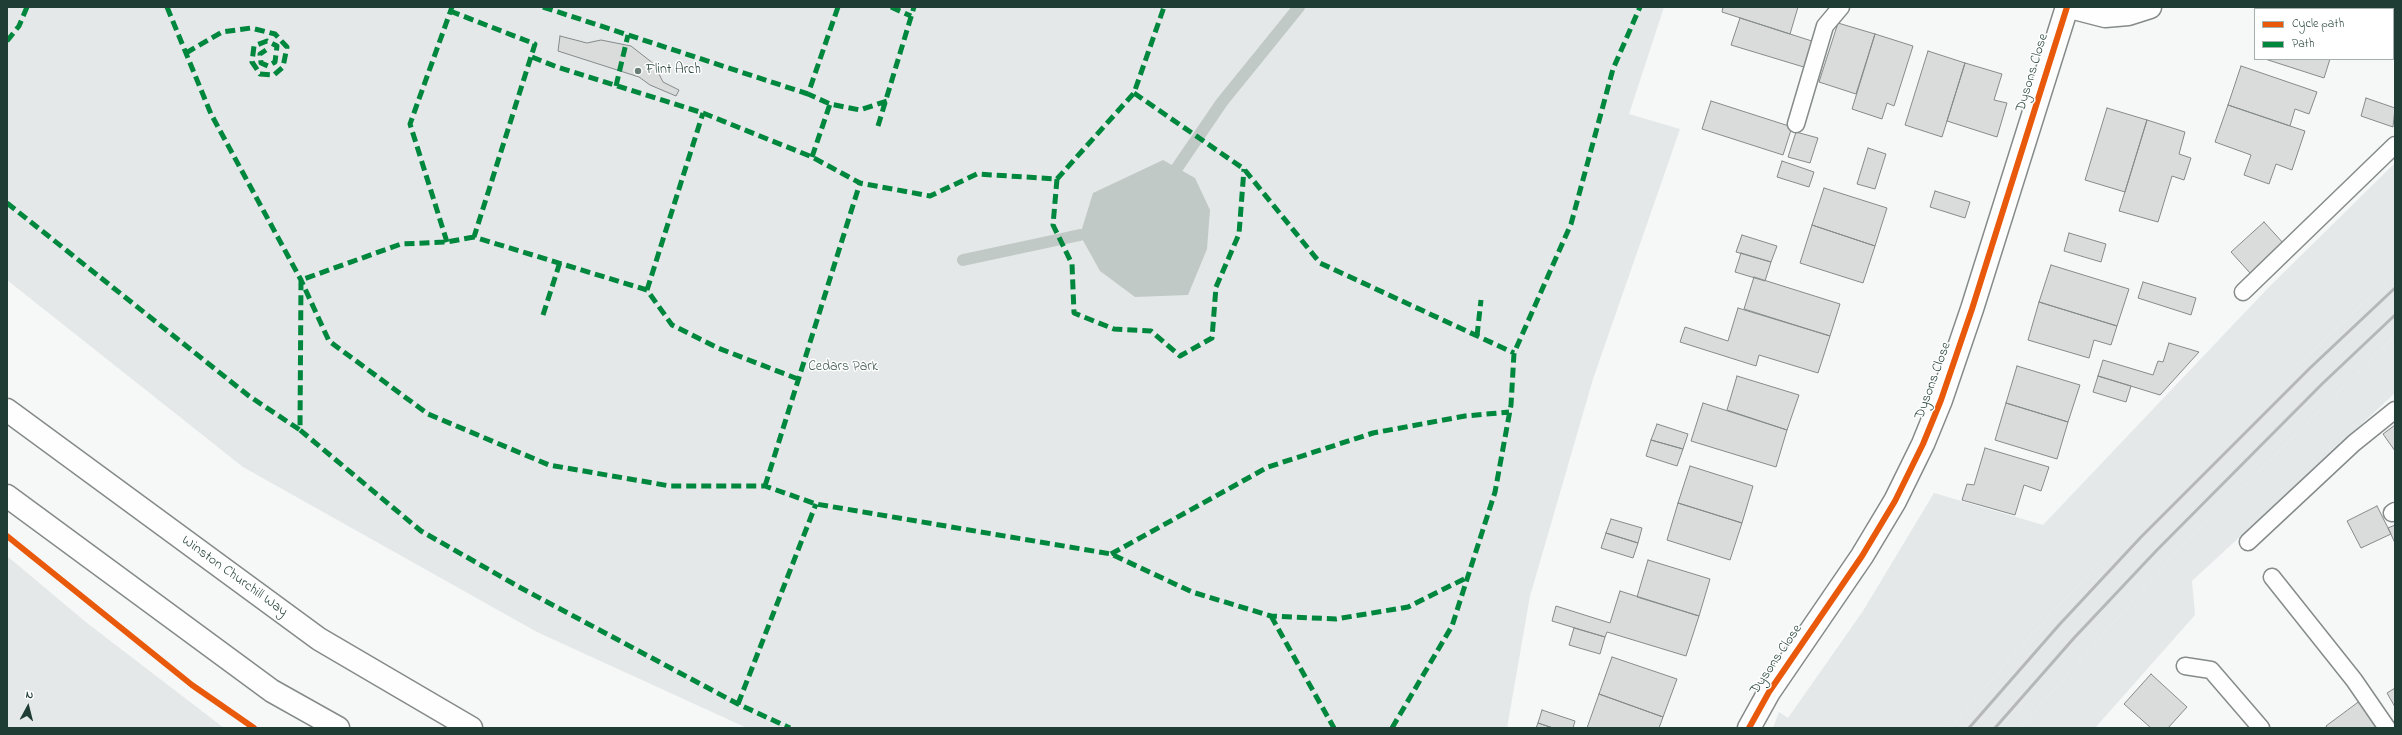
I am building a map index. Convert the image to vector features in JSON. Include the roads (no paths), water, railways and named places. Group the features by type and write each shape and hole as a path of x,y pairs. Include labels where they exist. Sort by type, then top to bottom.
{"main road":[{"name":"Dysons Close","path":"1749,728 1770,692 1862,556 1895,501 1923,444 1941,400 1972,309 2066,7"},
{"path":"2070,7 2105,16 2128,14 2150,7"},
{"name":"Winston Churchill Way","path":"7,410 319,639 471,728"},
{"path":"7,496 272,691 338,728"}],"lane":[{"path":"1796,124 1825,26 1841,7"},
{"path":"2243,292 2395,145"},
{"path":"2248,542 2354,443 2395,410"},
{"path":"2272,577 2354,680 2387,728"},
{"path":"2185,666 2211,670 2261,728"}],"waterway":[{"path":"1177,168 1222,102 1299,7"},
{"path":"963,260 1080,235"}],"railway":[{"path":"1969,728 2059,625 2141,537 2310,368 2395,288"},
{"path":"1995,728 2074,638 2156,551 2322,384 2395,315"}],"place":[{"name":"Flint Arch","path":"638,71"}],"park label":[{"name":"Cedars Park","path":"843,368"}]}
